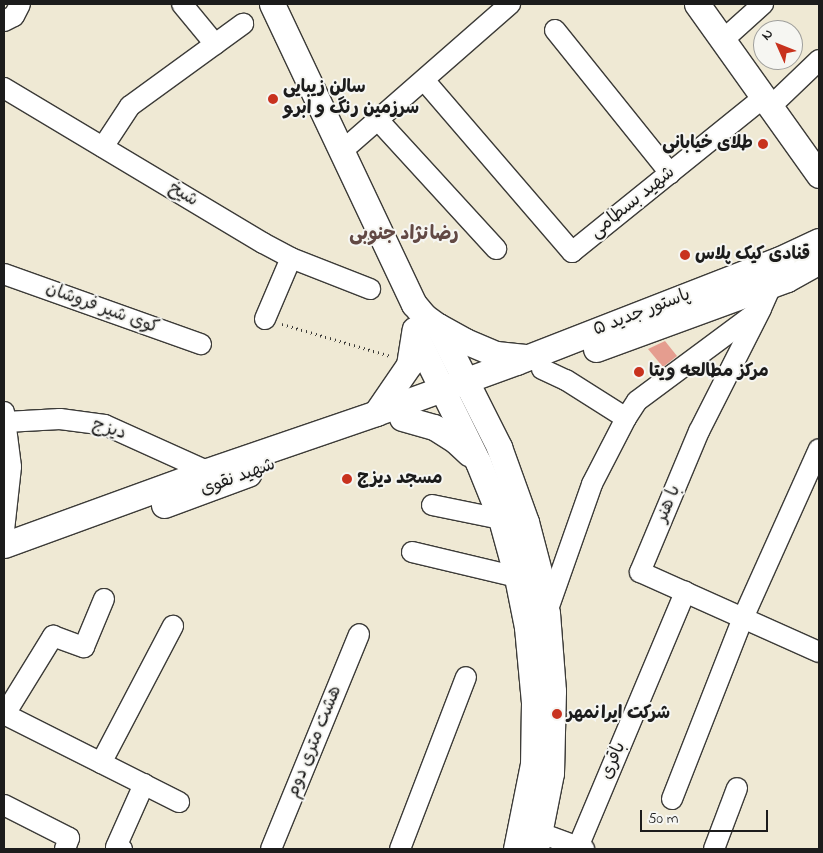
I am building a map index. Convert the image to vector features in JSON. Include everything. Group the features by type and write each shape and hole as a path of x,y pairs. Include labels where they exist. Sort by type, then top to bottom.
{"main road":[{"path":"272,4 414,304 424,316 444,397 478,462 501,519 517,577 527,626 534,703 533,764 528,840"},
{"path":"697,4 819,175"},
{"name":"پاستور جدید ۵","path":"535,363 819,241"},
{"name":"پاستور جدید ۵","path":"468,388 535,363 787,279 819,261"},
{"path":"426,330 496,354 535,363"},
{"path":"426,330 468,388 499,447 526,522 542,583 547,612 553,691 551,773 528,840"},
{"path":"376,413 409,365 426,330"},
{"name":"شهید نقوی","path":"4,563 402,418 444,397 468,388"},
{"name":"شهید نقوی","path":"4,545 207,471 376,413 444,397"},
{"path":"402,418 434,428 456,441 478,462"}],"street":[{"path":"4,22 14,16 20,4"},
{"path":"182,4 216,44"},
{"path":"350,144 510,4"},
{"path":"722,40 763,4"},
{"path":"103,147 130,106 243,24"},
{"path":"555,30 670,173"},
{"name":"شهید بسطامی","path":"424,80 572,252 670,173 767,102 819,60"},
{"name":"شیخ","path":"4,88 291,258 370,289"},
{"path":"378,120 496,249"},
{"path":"265,318 291,258"},
{"name":"با هنر","path":"780,259 773,284 699,431 640,572 819,652"},
{"name":"کوی شیر فروشان","path":"4,274 201,344"},
{"path":"547,612 592,484 626,418 637,401 761,308"},
{"path":"535,363 626,418"},
{"path":"4,530 12,467 5,417"},
{"name":"دیزج","path":"5,417 60,419 105,425 207,471"},
{"path":"672,799 743,618 819,449"},
{"path":"432,505 501,519"},
{"path":"412,552 517,577"},
{"name":"باقری","path":"581,848 685,592"},
{"path":"104,599 84,647 53,636 5,714 179,802"},
{"path":"101,763 173,626"},
{"name":"هشت متری دوم","path":"271,849 359,634"},
{"path":"400,849 466,677"},
{"path":"122,849 116,847 144,784"},
{"path":"714,849 737,788"},
{"path":"4,805 68,838 64,849"},
{"path":"528,840 581,848"}],"path":[{"path":"265,318 399,358"}],"building":[{"path":"665,341 677,356 663,367 648,349"}],"place":[{"name":"سالن زیبایی سرزمین رنگ و ابرو","path":"273,99"},
{"name":"طلای خیابانی","path":"763,144"},
{"name":"قنادی کیک پلاس","path":"685,255"},
{"name":"مرکز مطالعه ویتا","path":"639,372"},
{"name":"مسجد دیزج","path":"347,479"},
{"name":"شرکت ایرانمهر","path":"557,714"}],"district":[{"name":"رضانژاد جنوبی","path":"404,235"}]}
